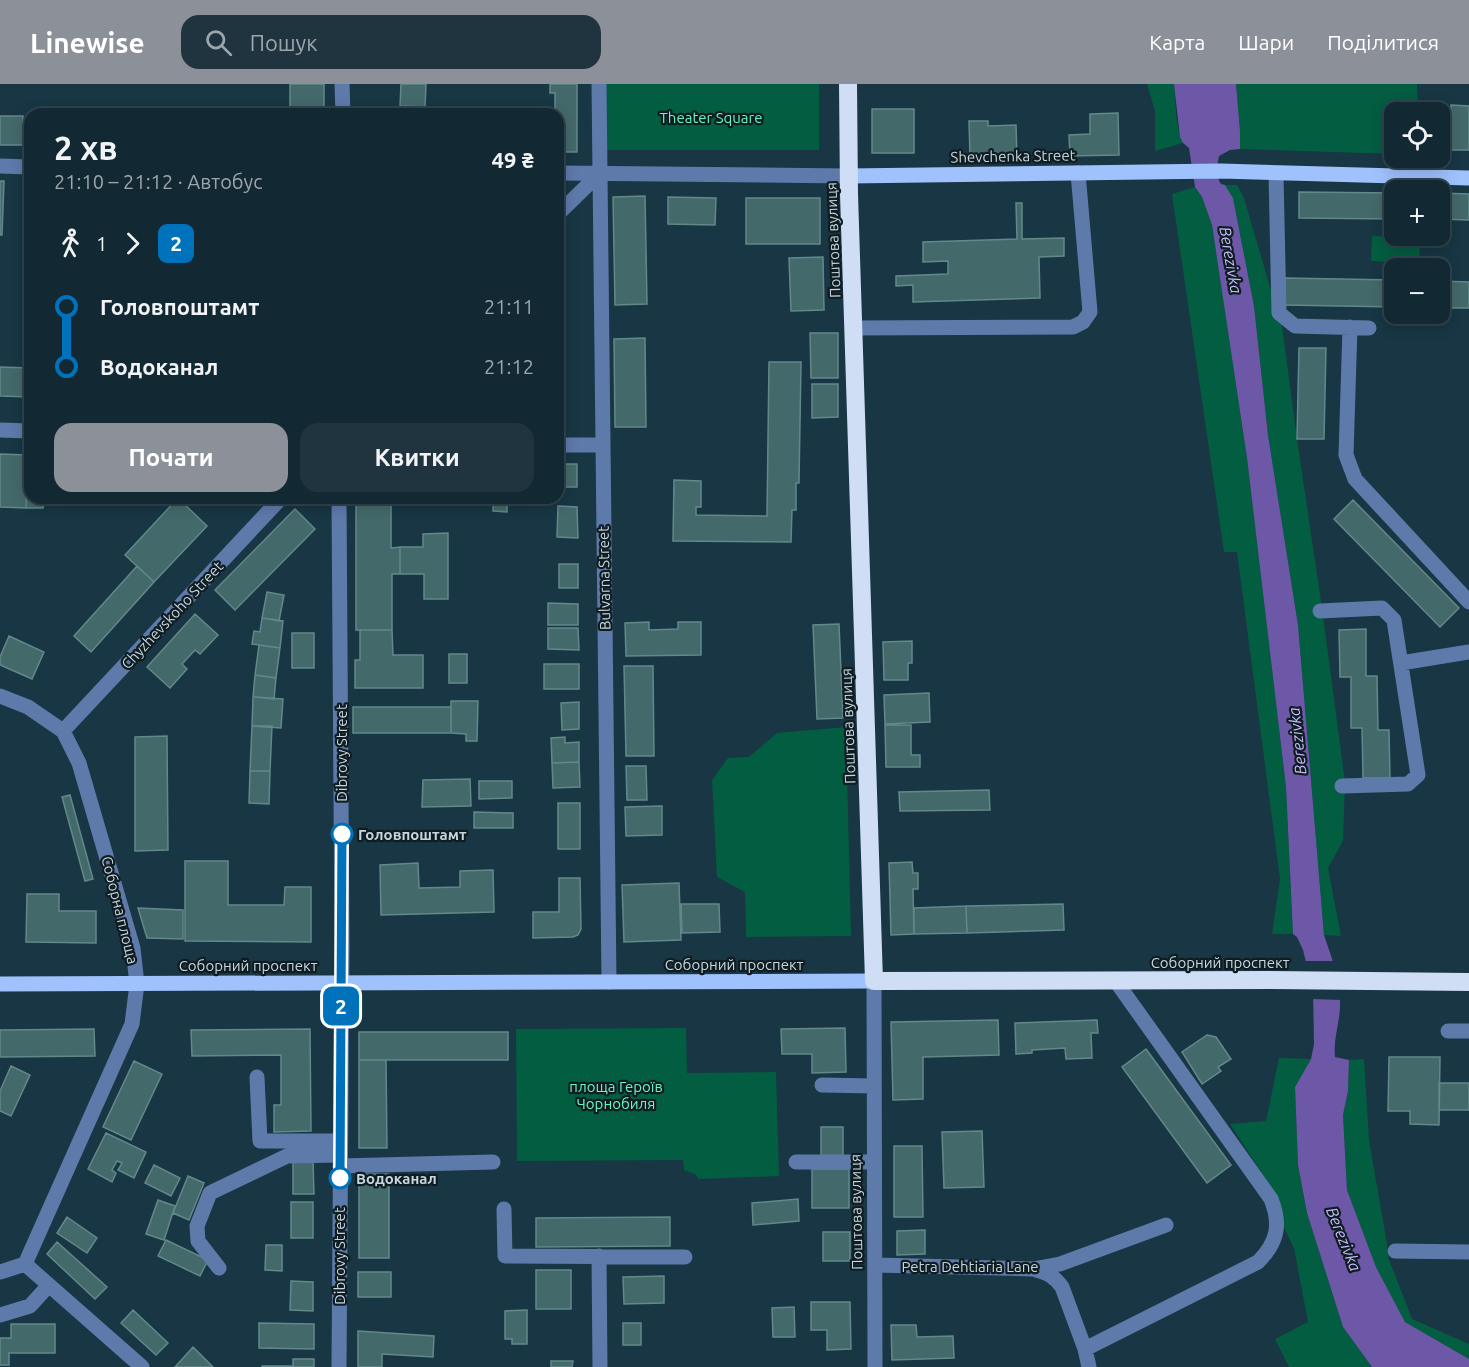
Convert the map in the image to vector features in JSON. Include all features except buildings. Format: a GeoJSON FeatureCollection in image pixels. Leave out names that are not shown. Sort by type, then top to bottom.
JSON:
{"type":"FeatureCollection","features":[{"type":"Feature","properties":{"kind":"highway","name":"Поштова вулиця"},"geometry":{"type":"LineString","coordinates":[[848,84],[873,981]]}},
{"type":"Feature","properties":{"kind":"highway","name":"Соборний проспект"},"geometry":{"type":"LineString","coordinates":[[873,981],[1469,982]]}},
{"type":"Feature","properties":{"kind":"main road","name":"Shevchenka Street"},"geometry":{"type":"LineString","coordinates":[[849,176],[1221,171],[1469,178]]}},
{"type":"Feature","properties":{"kind":"main road","name":"Соборний проспект"},"geometry":{"type":"LineString","coordinates":[[0,984],[873,981]]}},
{"type":"Feature","properties":{"kind":"street"},"geometry":{"type":"LineString","coordinates":[[342,84],[343,108]]}},
{"type":"Feature","properties":{"kind":"street","name":"Bulvarna Street"},"geometry":{"type":"LineString","coordinates":[[599,84],[609,982]]}},
{"type":"Feature","properties":{"kind":"street"},"geometry":{"type":"LineString","coordinates":[[0,166],[24,167]]}},
{"type":"Feature","properties":{"kind":"street","name":"Shevchenka Street"},"geometry":{"type":"LineString","coordinates":[[564,173],[849,176]]}},
{"type":"Feature","properties":{"kind":"street"},"geometry":{"type":"LineString","coordinates":[[564,208],[600,173]]}},
{"type":"Feature","properties":{"kind":"street"},"geometry":{"type":"LineString","coordinates":[[854,328],[1073,327],[1083,322],[1090,312],[1078,173]]}},
{"type":"Feature","properties":{"kind":"street"},"geometry":{"type":"LineString","coordinates":[[1276,174],[1279,313],[1295,326],[1369,328]]}},
{"type":"Feature","properties":{"kind":"street"},"geometry":{"type":"LineString","coordinates":[[1350,327],[1346,455],[1355,479],[1469,602]]}},
{"type":"Feature","properties":{"kind":"street"},"geometry":{"type":"LineString","coordinates":[[0,430],[24,431]]}},
{"type":"Feature","properties":{"kind":"street"},"geometry":{"type":"LineString","coordinates":[[564,445],[603,445]]}},
{"type":"Feature","properties":{"kind":"street","name":"Chyzhevskoho Street"},"geometry":{"type":"LineString","coordinates":[[63,731],[275,504]]}},
{"type":"Feature","properties":{"kind":"street","name":"Dibrovy Street"},"geometry":{"type":"LineString","coordinates":[[339,504],[342,857],[339,1367]]}},
{"type":"Feature","properties":{"kind":"street"},"geometry":{"type":"LineString","coordinates":[[1320,611],[1382,608],[1394,620],[1418,775],[1408,784],[1342,786]]}},
{"type":"Feature","properties":{"kind":"street"},"geometry":{"type":"LineString","coordinates":[[1401,663],[1469,652]]}},
{"type":"Feature","properties":{"kind":"street","name":"Соборна площа"},"geometry":{"type":"LineString","coordinates":[[0,696],[28,707],[63,731],[79,763],[133,948],[137,984],[132,1024],[25,1264]]}},
{"type":"Feature","properties":{"kind":"street"},"geometry":{"type":"LineString","coordinates":[[1084,1349],[1258,1262],[1266,1254],[1276,1233],[1277,1221],[1271,1199],[1115,980]]}},
{"type":"Feature","properties":{"kind":"street","name":"Поштова вулиця"},"geometry":{"type":"LineString","coordinates":[[873,981],[875,1367]]}},
{"type":"Feature","properties":{"kind":"street"},"geometry":{"type":"LineString","coordinates":[[1448,1031],[1469,1031]]}},
{"type":"Feature","properties":{"kind":"street"},"geometry":{"type":"LineString","coordinates":[[257,1077],[260,1141],[340,1154]]}},
{"type":"Feature","properties":{"kind":"street"},"geometry":{"type":"LineString","coordinates":[[822,1085],[873,1086]]}},
{"type":"Feature","properties":{"kind":"street"},"geometry":{"type":"LineString","coordinates":[[219,1268],[198,1241],[197,1226],[210,1193],[287,1155],[340,1154],[493,1162]]}},
{"type":"Feature","properties":{"kind":"street"},"geometry":{"type":"LineString","coordinates":[[796,1162],[874,1162]]}},
{"type":"Feature","properties":{"kind":"street"},"geometry":{"type":"LineString","coordinates":[[504,1209],[505,1256],[685,1257]]}},
{"type":"Feature","properties":{"kind":"street","name":"Petra Dehtiaria Lane"},"geometry":{"type":"LineString","coordinates":[[875,1265],[1033,1269],[1060,1264],[1166,1225]]}},
{"type":"Feature","properties":{"kind":"street"},"geometry":{"type":"LineString","coordinates":[[1395,1251],[1469,1252]]}},
{"type":"Feature","properties":{"kind":"street"},"geometry":{"type":"LineString","coordinates":[[599,1256],[600,1367]]}},
{"type":"Feature","properties":{"kind":"street"},"geometry":{"type":"LineString","coordinates":[[0,1272],[25,1264],[142,1367]]}},
{"type":"Feature","properties":{"kind":"street"},"geometry":{"type":"LineString","coordinates":[[1033,1269],[1056,1278],[1062,1287],[1089,1367]]}},
{"type":"Feature","properties":{"kind":"street"},"geometry":{"type":"LineString","coordinates":[[0,1315],[30,1306],[49,1285]]}},
{"type":"Feature","properties":{"kind":"green space","name":"Theater Square"},"geometry":{"type":"Polygon","coordinates":[[[604,84],[819,84],[819,150],[603,150],[604,84]]]}},
{"type":"Feature","properties":{"kind":"green space"},"geometry":{"type":"Polygon","coordinates":[[[1147,84],[1174,84],[1177,122],[1183,143],[1155,151],[1155,111],[1147,84]]]}},
{"type":"Feature","properties":{"kind":"green space"},"geometry":{"type":"Polygon","coordinates":[[[1236,84],[1417,84],[1418,102],[1384,102],[1384,154],[1240,149],[1236,84]]]}},
{"type":"Feature","properties":{"kind":"green space"},"geometry":{"type":"Polygon","coordinates":[[[1225,185],[1237,185],[1244,198],[1281,318],[1345,782],[1343,841],[1328,868],[1341,936],[1324,935],[1298,625],[1268,435],[1254,306],[1233,198],[1225,185]]]}},
{"type":"Feature","properties":{"kind":"green space"},"geometry":{"type":"Polygon","coordinates":[[[1195,187],[1202,197],[1212,225],[1247,458],[1286,787],[1293,934],[1272,934],[1280,879],[1237,552],[1224,552],[1172,194],[1195,187]]]}},
{"type":"Feature","properties":{"kind":"green space"},"geometry":{"type":"Polygon","coordinates":[[[1372,236],[1384,236],[1384,246],[1420,246],[1419,258],[1384,258],[1384,262],[1371,261],[1372,236]]]}},
{"type":"Feature","properties":{"kind":"green space"},"geometry":{"type":"Polygon","coordinates":[[[846,727],[851,936],[746,937],[745,892],[717,877],[712,780],[728,758],[749,757],[777,733],[846,727]]]}},
{"type":"Feature","properties":{"kind":"green space","name":"площа Героїв Чорнобиля"},"geometry":{"type":"Polygon","coordinates":[[[686,1028],[687,1073],[776,1072],[779,1176],[699,1179],[695,1174],[684,1170],[683,1160],[517,1161],[516,1029],[686,1028]]]}},
{"type":"Feature","properties":{"kind":"green space"},"geometry":{"type":"Polygon","coordinates":[[[1279,1058],[1311,1059],[1295,1087],[1298,1165],[1307,1213],[1343,1327],[1372,1367],[1289,1367],[1275,1339],[1308,1322],[1294,1248],[1281,1221],[1278,1198],[1230,1124],[1266,1121],[1279,1058]]]}},
{"type":"Feature","properties":{"kind":"green space"},"geometry":{"type":"Polygon","coordinates":[[[1364,1059],[1369,1140],[1388,1257],[1412,1319],[1469,1344],[1469,1359],[1405,1322],[1376,1267],[1347,1190],[1343,1115],[1348,1091],[1349,1060],[1364,1059]]]}},
{"type":"Feature","properties":{"kind":"water","name":"Berezivka"},"geometry":{"type":"Polygon","coordinates":[[[1174,84],[1236,84],[1240,149],[1230,150],[1219,156],[1217,174],[1221,184],[1225,185],[1233,198],[1254,306],[1268,435],[1298,625],[1324,935],[1335,967],[1340,992],[1335,1057],[1349,1060],[1348,1091],[1343,1115],[1347,1190],[1376,1267],[1405,1322],[1469,1359],[1469,1367],[1372,1367],[1343,1327],[1307,1213],[1298,1165],[1295,1087],[1311,1059],[1314,1044],[1313,990],[1303,950],[1297,937],[1293,934],[1286,787],[1247,458],[1212,225],[1202,197],[1195,187],[1189,148],[1180,137],[1174,84]]]}},
{"type":"Feature","properties":{"kind":"pier"},"geometry":{"type":"Polygon","coordinates":[[[1303,961],[1335,961],[1343,1000],[1311,999],[1303,961]]]}},
{"type":"Feature","properties":{"kind":"bus line","name":"2"},"geometry":{"type":"LineString","coordinates":[[340,1178],[342,834]]}},
{"type":"Feature","properties":{"kind":"place","name":"Головпоштамт"},"geometry":{"type":"Point","coordinates":[342,834]}},
{"type":"Feature","properties":{"kind":"place","name":"Водоканал"},"geometry":{"type":"Point","coordinates":[340,1178]}}]}
